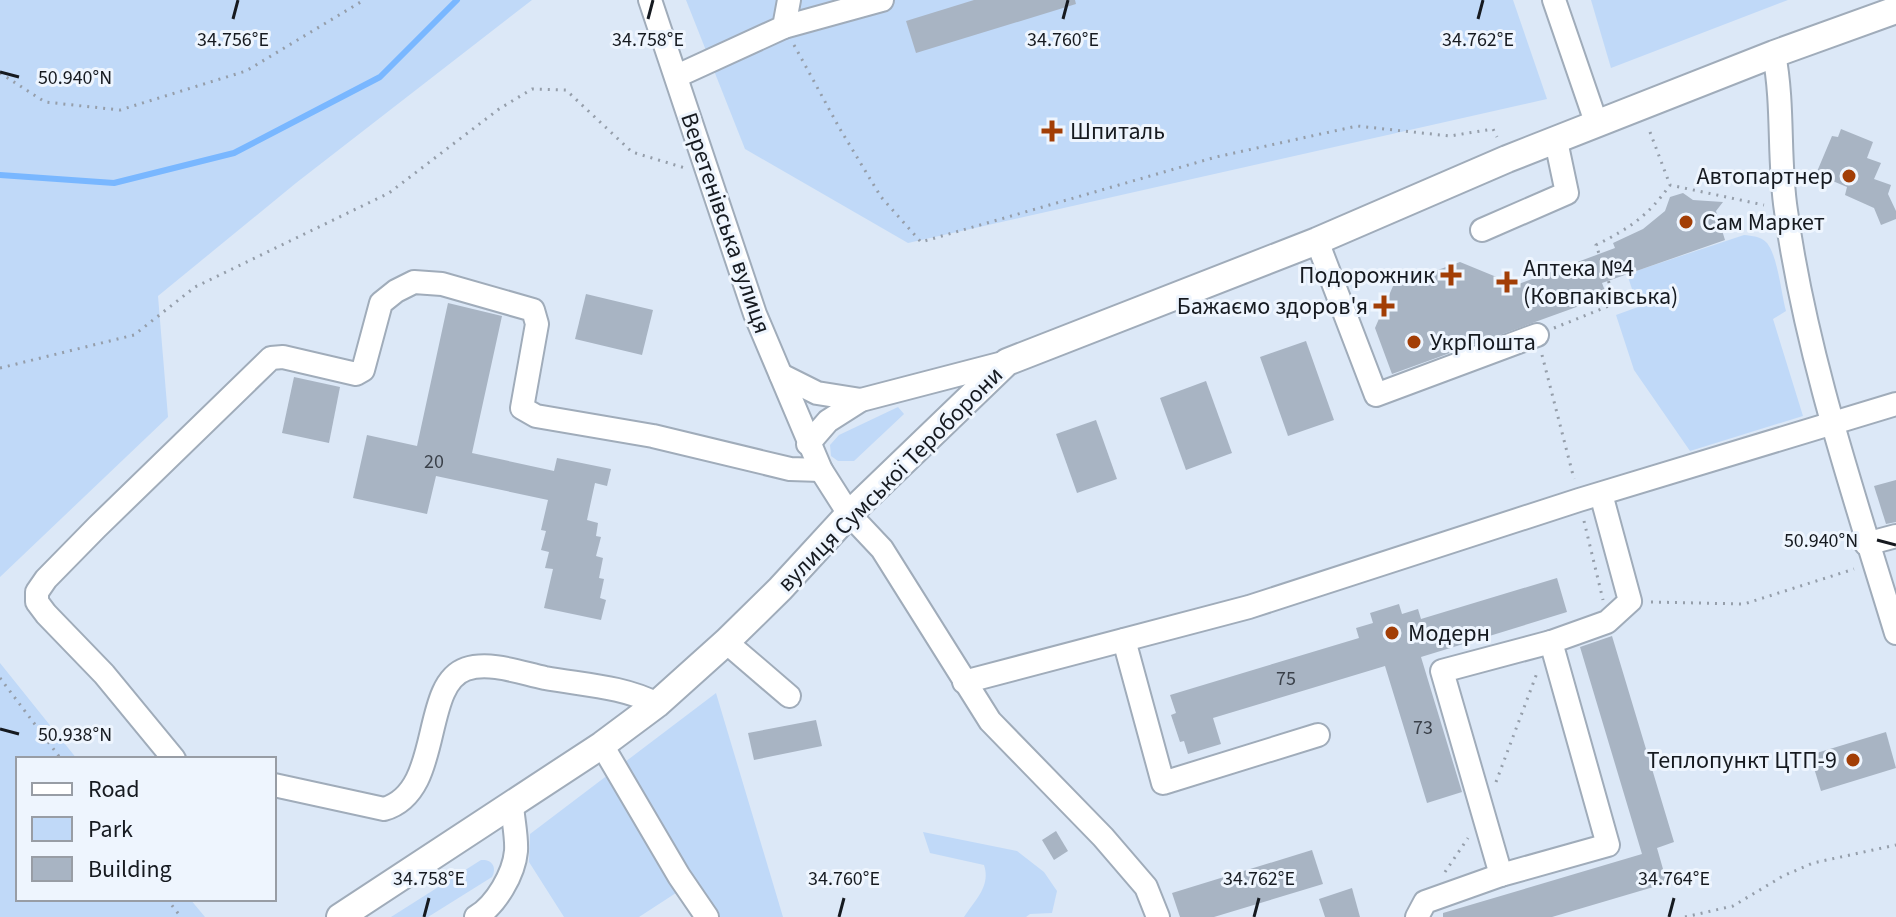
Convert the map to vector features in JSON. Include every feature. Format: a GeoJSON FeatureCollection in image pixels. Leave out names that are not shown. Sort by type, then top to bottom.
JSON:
{"type":"FeatureCollection","features":[{"type":"Feature","properties":{"kind":"main road","name":"вулиця Сумської Тероборони"},"geometry":{"type":"LineString","coordinates":[[340,917],[602,745],[657,704],[726,642],[849,514],[1007,362],[1317,241],[1774,54],[1896,10]]}},
{"type":"Feature","properties":{"kind":"street","name":"Веретенівська вулиця"},"geometry":{"type":"LineString","coordinates":[[650,0],[755,314],[821,470],[849,514],[882,549],[990,721],[1103,837],[1146,887],[1158,917]]}},
{"type":"Feature","properties":{"kind":"street"},"geometry":{"type":"LineString","coordinates":[[784,27],[789,0]]}},
{"type":"Feature","properties":{"kind":"street"},"geometry":{"type":"LineString","coordinates":[[677,76],[784,27],[882,0]]}},
{"type":"Feature","properties":{"kind":"street"},"geometry":{"type":"LineString","coordinates":[[1554,0],[1597,125]]}},
{"type":"Feature","properties":{"kind":"street"},"geometry":{"type":"LineString","coordinates":[[1774,54],[1780,84],[1785,210],[1806,317],[1870,554],[1896,633]]}},
{"type":"Feature","properties":{"kind":"street"},"geometry":{"type":"LineString","coordinates":[[1482,230],[1567,193],[1556,141]]}},
{"type":"Feature","properties":{"kind":"street"},"geometry":{"type":"LineString","coordinates":[[1317,241],[1376,395],[1537,335]]}},
{"type":"Feature","properties":{"kind":"street"},"geometry":{"type":"LineString","coordinates":[[172,757],[104,674],[46,614],[37,602],[37,592],[97,527],[271,358],[283,357],[356,374],[363,370],[381,303],[414,282],[442,284],[533,310],[537,324],[522,408],[536,416],[653,436],[790,469],[821,470]]}},
{"type":"Feature","properties":{"kind":"street"},"geometry":{"type":"LineString","coordinates":[[808,444],[828,421],[861,400],[1007,362]]}},
{"type":"Feature","properties":{"kind":"street"},"geometry":{"type":"LineString","coordinates":[[781,375],[817,393],[861,400]]}},
{"type":"Feature","properties":{"kind":"street"},"geometry":{"type":"LineString","coordinates":[[964,682],[1249,607],[1601,494],[1896,404]]}},
{"type":"Feature","properties":{"kind":"street"},"geometry":{"type":"LineString","coordinates":[[1501,875],[1442,671],[1551,642],[1607,622],[1630,601],[1601,494]]}},
{"type":"Feature","properties":{"kind":"street"},"geometry":{"type":"LineString","coordinates":[[1870,554],[1896,536]]}},
{"type":"Feature","properties":{"kind":"street"},"geometry":{"type":"LineString","coordinates":[[1124,640],[1163,783],[1318,735]]}},
{"type":"Feature","properties":{"kind":"street"},"geometry":{"type":"LineString","coordinates":[[726,642],[789,696]]}},
{"type":"Feature","properties":{"kind":"street"},"geometry":{"type":"LineString","coordinates":[[1417,917],[1425,902],[1501,875],[1608,845],[1551,642]]}},
{"type":"Feature","properties":{"kind":"street"},"geometry":{"type":"LineString","coordinates":[[276,785],[384,809],[398,805],[408,795],[425,759],[442,694],[453,677],[467,668],[491,667],[635,693],[657,704]]}},
{"type":"Feature","properties":{"kind":"street"},"geometry":{"type":"LineString","coordinates":[[602,745],[679,876],[707,917]]}},
{"type":"Feature","properties":{"kind":"street"},"geometry":{"type":"LineString","coordinates":[[476,917],[486,912],[509,875],[516,851],[512,805]]}},
{"type":"Feature","properties":{"kind":"path"},"geometry":{"type":"LineString","coordinates":[[0,73],[45,102],[120,110],[246,71],[364,0]]}},
{"type":"Feature","properties":{"kind":"path"},"geometry":{"type":"LineString","coordinates":[[784,27],[881,197],[921,242],[1216,157],[1357,126],[1450,136],[1493,129]]}},
{"type":"Feature","properties":{"kind":"path"},"geometry":{"type":"LineString","coordinates":[[0,368],[134,335],[195,287],[389,193],[499,109],[532,89],[566,90],[632,152],[711,176]]}},
{"type":"Feature","properties":{"kind":"path"},"geometry":{"type":"LineString","coordinates":[[1650,132],[1670,185]]}},
{"type":"Feature","properties":{"kind":"path"},"geometry":{"type":"LineString","coordinates":[[1670,185],[1785,210]]}},
{"type":"Feature","properties":{"kind":"path"},"geometry":{"type":"LineString","coordinates":[[1537,335],[1616,303],[1596,245],[1627,229],[1653,209],[1670,185]]}},
{"type":"Feature","properties":{"kind":"path"},"geometry":{"type":"LineString","coordinates":[[1630,601],[1744,604],[1870,554]]}},
{"type":"Feature","properties":{"kind":"path"},"geometry":{"type":"LineString","coordinates":[[0,678],[59,757]]}},
{"type":"Feature","properties":{"kind":"path"},"geometry":{"type":"LineString","coordinates":[[1685,917],[1733,906],[1783,876],[1813,863],[1896,845]]}},
{"type":"Feature","properties":{"kind":"path"},"geometry":{"type":"LineString","coordinates":[[169,901],[181,917]]}},
{"type":"Feature","properties":{"kind":"green space"},"geometry":{"type":"Polygon","coordinates":[[[0,0],[532,0],[296,183],[158,296],[168,417],[0,577],[0,0]]]}},
{"type":"Feature","properties":{"kind":"green space","name":"Шпиталь"},"geometry":{"type":"Polygon","coordinates":[[[686,0],[1513,0],[1547,99],[908,243],[745,149],[686,0]]]}},
{"type":"Feature","properties":{"kind":"green space"},"geometry":{"type":"Polygon","coordinates":[[[1591,0],[1788,0],[1611,68],[1591,0]]]}},
{"type":"Feature","properties":{"kind":"green space"},"geometry":{"type":"Polygon","coordinates":[[[1744,235],[1765,241],[1774,257],[1786,311],[1773,319],[1803,416],[1690,451],[1634,370],[1616,315],[1638,307],[1627,274],[1744,235]]]}},
{"type":"Feature","properties":{"kind":"green space"},"geometry":{"type":"Polygon","coordinates":[[[898,407],[904,414],[854,461],[838,461],[831,456],[830,445],[839,435],[898,407]]]}},
{"type":"Feature","properties":{"kind":"green space"},"geometry":{"type":"Polygon","coordinates":[[[0,663],[75,757],[16,757],[16,901],[192,901],[205,917],[0,917],[0,663]]]}},
{"type":"Feature","properties":{"kind":"green space"},"geometry":{"type":"Polygon","coordinates":[[[716,693],[783,917],[697,917],[679,891],[639,917],[564,917],[529,862],[530,834],[716,693]]]}},
{"type":"Feature","properties":{"kind":"green space"},"geometry":{"type":"Polygon","coordinates":[[[923,832],[1017,851],[1044,872],[1057,891],[1052,913],[1026,917],[964,917],[984,886],[984,865],[930,853],[923,832]]]}},
{"type":"Feature","properties":{"kind":"green space"},"geometry":{"type":"Polygon","coordinates":[[[481,860],[492,864],[492,877],[428,917],[391,917],[481,860]]]}},
{"type":"Feature","properties":{"kind":"building"},"geometry":{"type":"Polygon","coordinates":[[[974,0],[1075,0],[1076,4],[916,53],[906,21],[974,0]]]}},
{"type":"Feature","properties":{"kind":"building","name":"Автопартнер"},"geometry":{"type":"Polygon","coordinates":[[[1841,129],[1873,142],[1867,158],[1881,163],[1874,179],[1891,185],[1888,194],[1896,211],[1896,219],[1881,225],[1874,208],[1845,195],[1847,187],[1816,174],[1832,136],[1838,137],[1841,129]]]}},
{"type":"Feature","properties":{"kind":"building"},"geometry":{"type":"Polygon","coordinates":[[[1683,193],[1693,200],[1723,202],[1716,211],[1725,240],[1602,283],[1607,296],[1392,374],[1375,328],[1393,286],[1460,262],[1516,285],[1615,248],[1613,243],[1643,229],[1665,211],[1670,197],[1683,193]]]}},
{"type":"Feature","properties":{"kind":"building"},"geometry":{"type":"Polygon","coordinates":[[[586,294],[653,310],[642,355],[575,339],[586,294]]]}},
{"type":"Feature","properties":{"kind":"building"},"geometry":{"type":"Polygon","coordinates":[[[448,303],[502,316],[472,453],[554,471],[557,458],[611,469],[607,486],[595,483],[587,520],[598,523],[596,536],[601,537],[596,556],[603,558],[599,578],[604,579],[600,598],[606,600],[601,620],[544,608],[553,569],[545,568],[549,552],[541,550],[546,531],[541,530],[548,500],[436,476],[427,514],[353,498],[367,435],[417,446],[448,303]]]}},
{"type":"Feature","properties":{"kind":"building"},"geometry":{"type":"Polygon","coordinates":[[[1306,341],[1334,420],[1288,436],[1260,357],[1306,341]]]}},
{"type":"Feature","properties":{"kind":"building"},"geometry":{"type":"Polygon","coordinates":[[[294,377],[340,387],[329,443],[282,433],[294,377]]]}},
{"type":"Feature","properties":{"kind":"building"},"geometry":{"type":"Polygon","coordinates":[[[1206,381],[1232,453],[1186,470],[1160,398],[1206,381]]]}},
{"type":"Feature","properties":{"kind":"building"},"geometry":{"type":"Polygon","coordinates":[[[1096,420],[1117,479],[1077,493],[1056,434],[1096,420]]]}},
{"type":"Feature","properties":{"kind":"building"},"geometry":{"type":"Polygon","coordinates":[[[1896,480],[1896,522],[1886,524],[1874,486],[1896,480]]]}},
{"type":"Feature","properties":{"kind":"building"},"geometry":{"type":"Polygon","coordinates":[[[1557,578],[1567,612],[1421,657],[1462,792],[1427,803],[1385,666],[1213,718],[1221,744],[1188,754],[1184,741],[1180,742],[1171,715],[1176,713],[1170,695],[1359,638],[1356,628],[1373,623],[1370,613],[1399,604],[1402,614],[1418,609],[1421,619],[1557,578]]]}},
{"type":"Feature","properties":{"kind":"building"},"geometry":{"type":"Polygon","coordinates":[[[1612,636],[1674,842],[1657,848],[1667,883],[1552,917],[1443,917],[1443,913],[1642,854],[1580,647],[1612,636]]]}},
{"type":"Feature","properties":{"kind":"building"},"geometry":{"type":"Polygon","coordinates":[[[816,720],[822,746],[754,760],[748,733],[816,720]]]}},
{"type":"Feature","properties":{"kind":"building","name":"Теплопункт ЦТП-9"},"geometry":{"type":"Polygon","coordinates":[[[1886,732],[1896,768],[1821,791],[1810,755],[1886,732]]]}},
{"type":"Feature","properties":{"kind":"building"},"geometry":{"type":"Polygon","coordinates":[[[1056,831],[1068,851],[1054,860],[1042,840],[1056,831]]]}},
{"type":"Feature","properties":{"kind":"building"},"geometry":{"type":"Polygon","coordinates":[[[1312,850],[1323,884],[1214,917],[1180,917],[1172,893],[1312,850]]]}},
{"type":"Feature","properties":{"kind":"building"},"geometry":{"type":"Polygon","coordinates":[[[1352,888],[1360,917],[1325,917],[1319,899],[1352,888]]]}},
{"type":"Feature","properties":{"kind":"waterway"},"geometry":{"type":"LineString","coordinates":[[0,175],[114,183],[234,153],[380,77],[457,0]]}},
{"type":"Feature","properties":{"kind":"place","name":"Шпиталь"},"geometry":{"type":"Point","coordinates":[1052,131]}},
{"type":"Feature","properties":{"kind":"place","name":"Автопартнер"},"geometry":{"type":"Point","coordinates":[1849,176]}},
{"type":"Feature","properties":{"kind":"place","name":"Сам Маркет"},"geometry":{"type":"Point","coordinates":[1686,222]}},
{"type":"Feature","properties":{"kind":"place","name":"Подорожник"},"geometry":{"type":"Point","coordinates":[1451,275]}},
{"type":"Feature","properties":{"kind":"place","name":"Аптека №4 (Ковпаківська)"},"geometry":{"type":"Point","coordinates":[1507,282]}},
{"type":"Feature","properties":{"kind":"place","name":"Бажаємо здоров'я"},"geometry":{"type":"Point","coordinates":[1384,306]}},
{"type":"Feature","properties":{"kind":"place","name":"УкрПошта"},"geometry":{"type":"Point","coordinates":[1414,342]}},
{"type":"Feature","properties":{"kind":"place","name":"Модерн"},"geometry":{"type":"Point","coordinates":[1392,633]}},
{"type":"Feature","properties":{"kind":"place","name":"Теплопункт ЦТП-9"},"geometry":{"type":"Point","coordinates":[1853,760]}}]}
